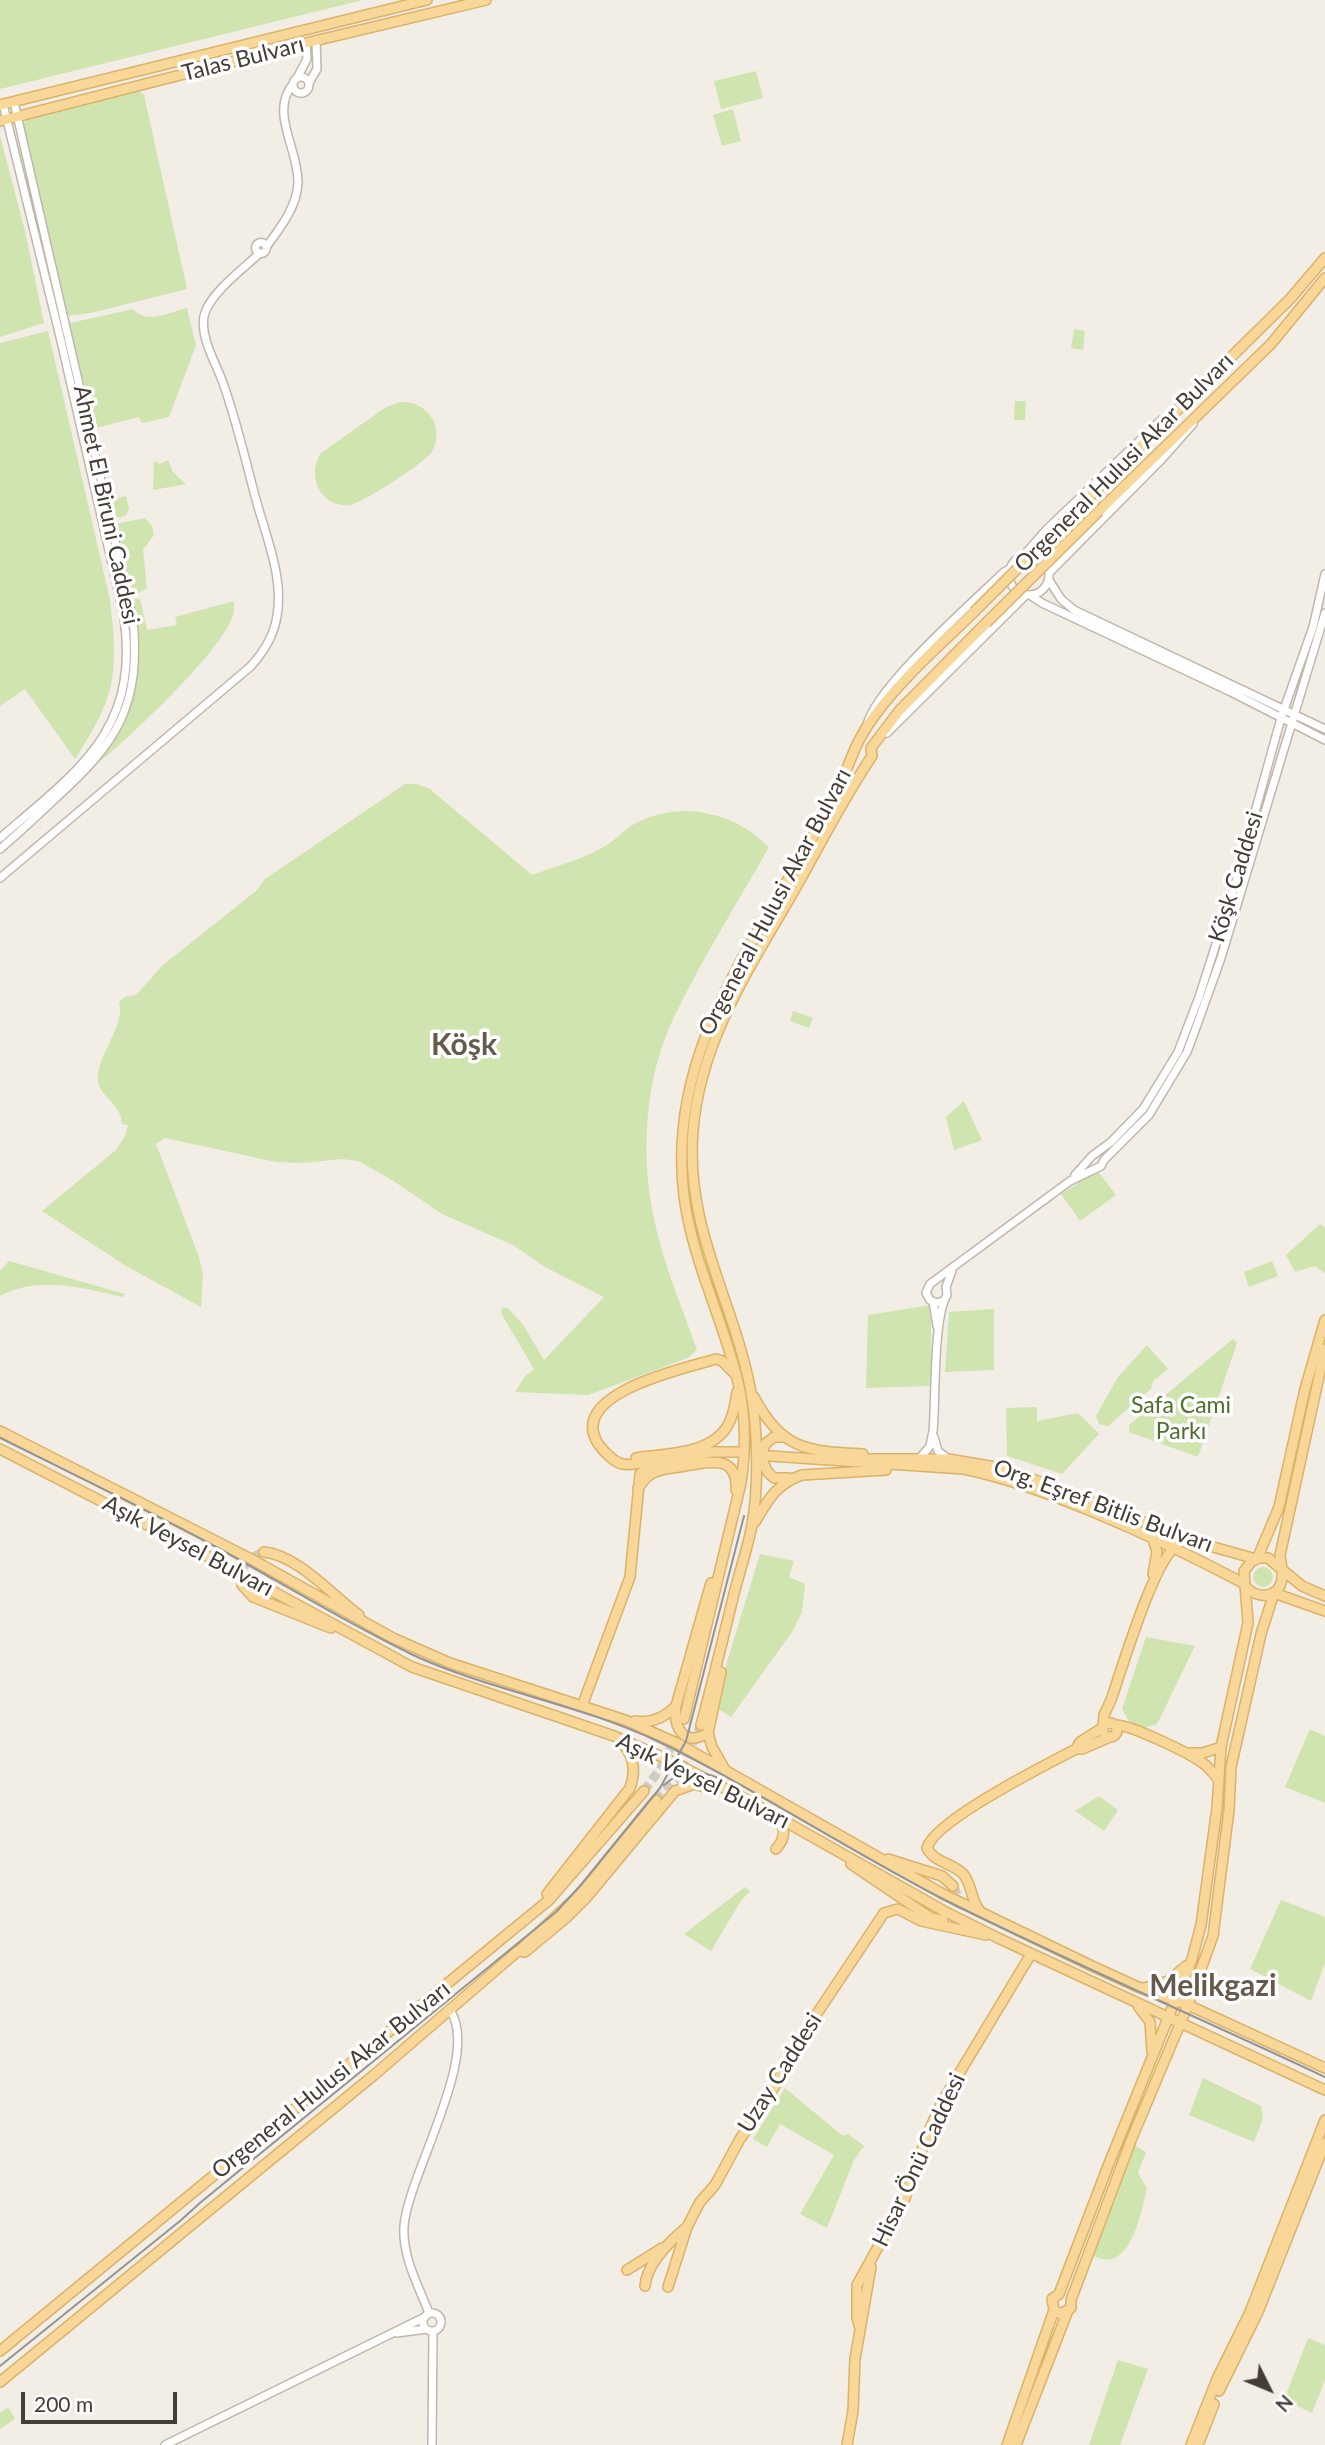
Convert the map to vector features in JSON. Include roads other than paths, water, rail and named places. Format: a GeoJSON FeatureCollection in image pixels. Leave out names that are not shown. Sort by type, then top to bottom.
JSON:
{"type":"FeatureCollection","features":[{"type":"Feature","properties":{"kind":"main road"},"geometry":{"type":"LineString","coordinates":[[1,103],[404,0]]}},
{"type":"Feature","properties":{"kind":"main road","name":"Talas Bulvarı"},"geometry":{"type":"LineString","coordinates":[[1,103],[427,0]]}},
{"type":"Feature","properties":{"kind":"main road","name":"Talas Bulvarı"},"geometry":{"type":"LineString","coordinates":[[3,120],[311,41],[486,0]]}},
{"type":"Feature","properties":{"kind":"main road","name":"Orgeneral Hulusi Akar Bulvarı"},"geometry":{"type":"LineString","coordinates":[[684,1719],[735,1511],[744,1461],[738,1382],[699,1258],[684,1200],[682,1142],[689,1083],[714,1013],[838,790],[853,749],[867,726],[909,675],[1290,299],[1325,258]]}},
{"type":"Feature","properties":{"kind":"main road","name":"Orgeneral Hulusi Akar Bulvarı"},"geometry":{"type":"LineString","coordinates":[[705,1729],[751,1526],[756,1468],[751,1390],[737,1337],[705,1245],[695,1202],[691,1159],[698,1093],[708,1055],[725,1013],[839,808],[872,756],[871,748],[899,711],[1283,331],[1325,278]]}},
{"type":"Feature","properties":{"kind":"main road"},"geometry":{"type":"LineString","coordinates":[[1007,2445],[1054,2311],[1051,2302],[1059,2294],[1152,2054],[1192,1959],[1201,1925],[1217,1808],[1221,1747],[1248,1623],[1244,1572],[1248,1564],[1256,1559],[1279,1507],[1307,1379],[1325,1320]]}},
{"type":"Feature","properties":{"kind":"main road"},"geometry":{"type":"LineString","coordinates":[[1016,2445],[1071,2308],[1071,2300],[1132,2138],[1188,2005],[1213,1936],[1229,1811],[1231,1767],[1261,1634],[1274,1593],[1281,1582],[1280,1555],[1325,1349]]}},
{"type":"Feature","properties":{"kind":"main road"},"geometry":{"type":"LineString","coordinates":[[612,1458],[621,1460],[698,1448],[713,1441],[729,1424],[738,1382],[722,1361],[716,1359],[640,1383],[612,1397],[595,1414],[592,1425],[597,1443],[612,1458],[622,1464],[652,1463],[712,1452],[738,1452]]}},
{"type":"Feature","properties":{"kind":"main road"},"geometry":{"type":"LineString","coordinates":[[751,1390],[764,1414],[786,1437],[803,1448],[817,1452],[867,1454],[882,1458]]}},
{"type":"Feature","properties":{"kind":"main road","name":"Aşık Veysel Bulvarı"},"geometry":{"type":"LineString","coordinates":[[0,1431],[263,1566],[389,1636],[450,1663],[625,1720],[677,1743],[866,1852],[984,1915],[1325,2068]]}},
{"type":"Feature","properties":{"kind":"main road"},"geometry":{"type":"LineString","coordinates":[[786,1437],[769,1439],[763,1450],[763,1464],[774,1478],[920,1462]]}},
{"type":"Feature","properties":{"kind":"main road","name":"Aşık Veysel Bulvarı"},"geometry":{"type":"LineString","coordinates":[[0,1449],[261,1584],[412,1667],[614,1736],[738,1795],[998,1938],[1325,2090]]}},
{"type":"Feature","properties":{"kind":"main road","name":"Org. Eşref Bitlis Bulvarı"},"geometry":{"type":"LineString","coordinates":[[770,1456],[822,1461],[920,1462],[948,1459],[1007,1469],[1192,1541],[1256,1559]]}},
{"type":"Feature","properties":{"kind":"main road","name":"Org. Eşref Bitlis Bulvarı"},"geometry":{"type":"LineString","coordinates":[[822,1461],[882,1458],[964,1469],[1002,1478],[1152,1536],[1245,1586]]}},
{"type":"Feature","properties":{"kind":"main road"},"geometry":{"type":"LineString","coordinates":[[637,1490],[645,1478],[656,1471],[721,1462],[735,1475],[735,1511]]}},
{"type":"Feature","properties":{"kind":"main road"},"geometry":{"type":"LineString","coordinates":[[582,1706],[630,1577],[639,1474],[652,1463]]}},
{"type":"Feature","properties":{"kind":"main road"},"geometry":{"type":"LineString","coordinates":[[751,1526],[769,1496],[793,1478]]}},
{"type":"Feature","properties":{"kind":"main road"},"geometry":{"type":"LineString","coordinates":[[1152,1536],[1157,1552],[1152,1585]]}},
{"type":"Feature","properties":{"kind":"main road"},"geometry":{"type":"LineString","coordinates":[[705,1729],[699,1739],[681,1733],[676,1724],[676,1706],[716,1567],[728,1539]]}},
{"type":"Feature","properties":{"kind":"main road"},"geometry":{"type":"LineString","coordinates":[[1110,1729],[1104,1715],[1152,1585],[1167,1553],[1176,1547]]}},
{"type":"Feature","properties":{"kind":"main road"},"geometry":{"type":"LineString","coordinates":[[264,1552],[275,1553],[293,1562],[389,1636]]}},
{"type":"Feature","properties":{"kind":"main road"},"geometry":{"type":"LineString","coordinates":[[1256,1559],[1272,1560],[1303,1586],[1325,1596]]}},
{"type":"Feature","properties":{"kind":"main road"},"geometry":{"type":"LineString","coordinates":[[243,1585],[253,1597],[359,1639]]}},
{"type":"Feature","properties":{"kind":"main road"},"geometry":{"type":"LineString","coordinates":[[1245,1586],[1257,1595],[1274,1593],[1325,1611]]}},
{"type":"Feature","properties":{"kind":"main road"},"geometry":{"type":"LineString","coordinates":[[625,1720],[656,1720],[676,1706]]}},
{"type":"Feature","properties":{"kind":"main road"},"geometry":{"type":"LineString","coordinates":[[705,1729],[725,1769]]}},
{"type":"Feature","properties":{"kind":"main road"},"geometry":{"type":"LineString","coordinates":[[984,1915],[973,1902],[966,1878],[928,1851],[929,1842],[948,1824],[1000,1791],[1076,1749],[1080,1742],[1110,1729],[1142,1734],[1188,1753],[1204,1764],[1219,1780]]}},
{"type":"Feature","properties":{"kind":"main road"},"geometry":{"type":"LineString","coordinates":[[516,1926],[545,1897],[630,1788],[634,1769],[631,1756],[614,1736]]}},
{"type":"Feature","properties":{"kind":"main road"},"geometry":{"type":"LineString","coordinates":[[1188,1753],[1203,1753],[1221,1747]]}},
{"type":"Feature","properties":{"kind":"main road","name":"Orgeneral Hulusi Akar Bulvarı"},"geometry":{"type":"LineString","coordinates":[[518,1951],[524,1952],[537,1943],[575,1910],[676,1791],[687,1785],[700,1785],[728,1795],[738,1795]]}},
{"type":"Feature","properties":{"kind":"main road","name":"Orgeneral Hulusi Akar Bulvarı"},"geometry":{"type":"LineString","coordinates":[[0,2351],[550,1900],[644,1791]]}},
{"type":"Feature","properties":{"kind":"main road","name":"Orgeneral Hulusi Akar Bulvarı"},"geometry":{"type":"LineString","coordinates":[[0,2382],[374,2075],[518,1951],[579,1895],[656,1800]]}},
{"type":"Feature","properties":{"kind":"main road"},"geometry":{"type":"LineString","coordinates":[[776,1849],[784,1834],[777,1817]]}},
{"type":"Feature","properties":{"kind":"main road"},"geometry":{"type":"LineString","coordinates":[[813,1837],[909,1904],[931,1918],[943,1920]]}},
{"type":"Feature","properties":{"kind":"main road"},"geometry":{"type":"LineString","coordinates":[[866,1852],[942,1877],[953,1886]]}},
{"type":"Feature","properties":{"kind":"main road"},"geometry":{"type":"LineString","coordinates":[[943,1894],[958,1890],[966,1878]]}},
{"type":"Feature","properties":{"kind":"main road","name":"Uzay Caddesi"},"geometry":{"type":"LineString","coordinates":[[668,2287],[687,2227],[700,2202],[715,2185],[818,2012],[884,1913],[898,1909],[942,1927],[998,1938]]}},
{"type":"Feature","properties":{"kind":"main road","name":"Hisar Önü Caddesi"},"geometry":{"type":"LineString","coordinates":[[860,2328],[857,2318],[857,2285],[905,2198],[942,2102],[1031,1954]]}},
{"type":"Feature","properties":{"kind":"main road"},"geometry":{"type":"LineString","coordinates":[[1142,1988],[1168,1981],[1179,1974],[1192,1959]]}},
{"type":"Feature","properties":{"kind":"main road"},"geometry":{"type":"LineString","coordinates":[[1131,2001],[1142,2010],[1150,2022],[1152,2054]]}},
{"type":"Feature","properties":{"kind":"main road"},"geometry":{"type":"LineString","coordinates":[[1191,2445],[1217,2379],[1250,2312],[1325,2120]]}},
{"type":"Feature","properties":{"kind":"main road"},"geometry":{"type":"LineString","coordinates":[[1198,2445],[1222,2384],[1258,2312],[1325,2143]]}},
{"type":"Feature","properties":{"kind":"main road","name":"Uzay Caddesi"},"geometry":{"type":"LineString","coordinates":[[645,2286],[646,2274],[670,2243],[687,2227]]}},
{"type":"Feature","properties":{"kind":"main road"},"geometry":{"type":"LineString","coordinates":[[627,2270],[670,2243]]}},
{"type":"Feature","properties":{"kind":"main road","name":"Hisar Önü Caddesi"},"geometry":{"type":"LineString","coordinates":[[847,2445],[853,2411],[855,2359],[872,2259]]}},
{"type":"Feature","properties":{"kind":"main road"},"geometry":{"type":"LineString","coordinates":[[1059,2294],[1065,2294],[1071,2300]]}},
{"type":"Feature","properties":{"kind":"main road"},"geometry":{"type":"LineString","coordinates":[[1054,2311],[1067,2313]]}},
{"type":"Feature","properties":{"kind":"street"},"geometry":{"type":"LineString","coordinates":[[0,878],[250,667],[259,657],[274,630],[278,599],[277,578],[203,322],[208,306],[258,251],[258,243],[265,244],[278,229],[291,209],[298,184],[283,112],[284,97],[307,59],[311,41]]}},
{"type":"Feature","properties":{"kind":"street"},"geometry":{"type":"LineString","coordinates":[[284,103],[307,91],[317,69],[311,41]]}},
{"type":"Feature","properties":{"kind":"street"},"geometry":{"type":"LineString","coordinates":[[295,81],[306,78],[309,83]]}},
{"type":"Feature","properties":{"kind":"street"},"geometry":{"type":"LineString","coordinates":[[295,81],[295,91],[300,94]]}},
{"type":"Feature","properties":{"kind":"street","name":"Ahmet El Biruni Caddesi"},"geometry":{"type":"LineString","coordinates":[[0,849],[78,773],[97,747],[115,716],[125,679],[127,645],[123,612],[14,102]]}},
{"type":"Feature","properties":{"kind":"street","name":"Ahmet El Biruni Caddesi"},"geometry":{"type":"LineString","coordinates":[[1,103],[3,120],[53,292]]}},
{"type":"Feature","properties":{"kind":"street"},"geometry":{"type":"LineString","coordinates":[[1174,413],[1161,420],[1024,555],[1013,562],[1009,578],[1012,586],[1042,603],[1283,714],[1294,713],[1325,729]]}},
{"type":"Feature","properties":{"kind":"street"},"geometry":{"type":"LineString","coordinates":[[871,748],[1028,595],[1042,591],[1049,576],[1169,452],[1195,422],[1199,413]]}},
{"type":"Feature","properties":{"kind":"street"},"geometry":{"type":"LineString","coordinates":[[1024,555],[1041,558],[1047,564],[1057,595],[1074,610],[1283,714],[1291,723],[1325,740]]}},
{"type":"Feature","properties":{"kind":"street"},"geometry":{"type":"LineString","coordinates":[[867,726],[873,708],[895,680],[1010,569]]}},
{"type":"Feature","properties":{"kind":"street","name":"Köşk Caddesi"},"geometry":{"type":"LineString","coordinates":[[1097,1158],[1143,1109],[1178,1052],[1199,997],[1234,888],[1283,714],[1307,648],[1325,575]]}},
{"type":"Feature","properties":{"kind":"street","name":"Köşk Caddesi"},"geometry":{"type":"LineString","coordinates":[[1097,1158],[1149,1115],[1190,1044],[1221,958],[1325,613]]}},
{"type":"Feature","properties":{"kind":"street","name":"Ahmet El Biruni Caddesi"},"geometry":{"type":"LineString","coordinates":[[0,838],[78,773]]}},
{"type":"Feature","properties":{"kind":"street"},"geometry":{"type":"LineString","coordinates":[[1070,1181],[1096,1167],[1091,1164],[1097,1158]]}},
{"type":"Feature","properties":{"kind":"street"},"geometry":{"type":"LineString","coordinates":[[939,1331],[933,1302],[927,1297],[930,1284],[1097,1158]]}},
{"type":"Feature","properties":{"kind":"street"},"geometry":{"type":"LineString","coordinates":[[920,1462],[930,1446],[933,1432],[939,1331],[943,1301],[947,1295],[946,1287],[954,1267]]}},
{"type":"Feature","properties":{"kind":"street"},"geometry":{"type":"LineString","coordinates":[[936,1282],[946,1287]]}},
{"type":"Feature","properties":{"kind":"street"},"geometry":{"type":"LineString","coordinates":[[933,1302],[943,1301]]}},
{"type":"Feature","properties":{"kind":"street"},"geometry":{"type":"LineString","coordinates":[[933,1432],[938,1451],[948,1459]]}},
{"type":"Feature","properties":{"kind":"street"},"geometry":{"type":"LineString","coordinates":[[432,2445],[430,2330],[423,2322],[427,2315],[406,2253],[404,2223],[409,2200],[444,2110],[454,2064],[458,2026],[449,2009]]}},
{"type":"Feature","properties":{"kind":"street"},"geometry":{"type":"LineString","coordinates":[[165,2445],[396,2333],[427,2315],[436,2314],[441,2319],[440,2327],[396,2333]]}},
{"type":"Feature","properties":{"kind":"tunnel"},"geometry":{"type":"LineString","coordinates":[[242,1581],[247,1562],[264,1552]]}},
{"type":"Feature","properties":{"kind":"tunnel"},"geometry":{"type":"LineString","coordinates":[[644,1791],[660,1769],[682,1724]]}},
{"type":"Feature","properties":{"kind":"tunnel"},"geometry":{"type":"LineString","coordinates":[[656,1800],[676,1779],[701,1725]]}},
{"type":"Feature","properties":{"kind":"tunnel"},"geometry":{"type":"LineString","coordinates":[[948,1918],[958,1904],[953,1886]]}},
{"type":"Feature","properties":{"kind":"tram line"},"geometry":{"type":"LineString","coordinates":[[0,1438],[180,1528],[413,1655],[443,1668],[597,1717],[657,1741],[731,1779],[949,1902],[1325,2077]]}},
{"type":"Feature","properties":{"kind":"tram line"},"geometry":{"type":"LineString","coordinates":[[0,2366],[556,1912],[581,1885],[660,1788],[686,1741],[744,1516]]}},
{"type":"Feature","properties":{"kind":"tram line"},"geometry":{"type":"LineString","coordinates":[[664,1785],[682,1774],[702,1773],[716,1777]]}},
{"type":"Feature","properties":{"kind":"district","name":"Köşk"},"geometry":{"type":"Point","coordinates":[464,1045]}},
{"type":"Feature","properties":{"kind":"district","name":"Melikgazi"},"geometry":{"type":"Point","coordinates":[1213,1986]}},
{"type":"Feature","properties":{"kind":"park label","name":"Safa Cami Parkı"},"geometry":{"type":"Point","coordinates":[1181,1419]}}]}
